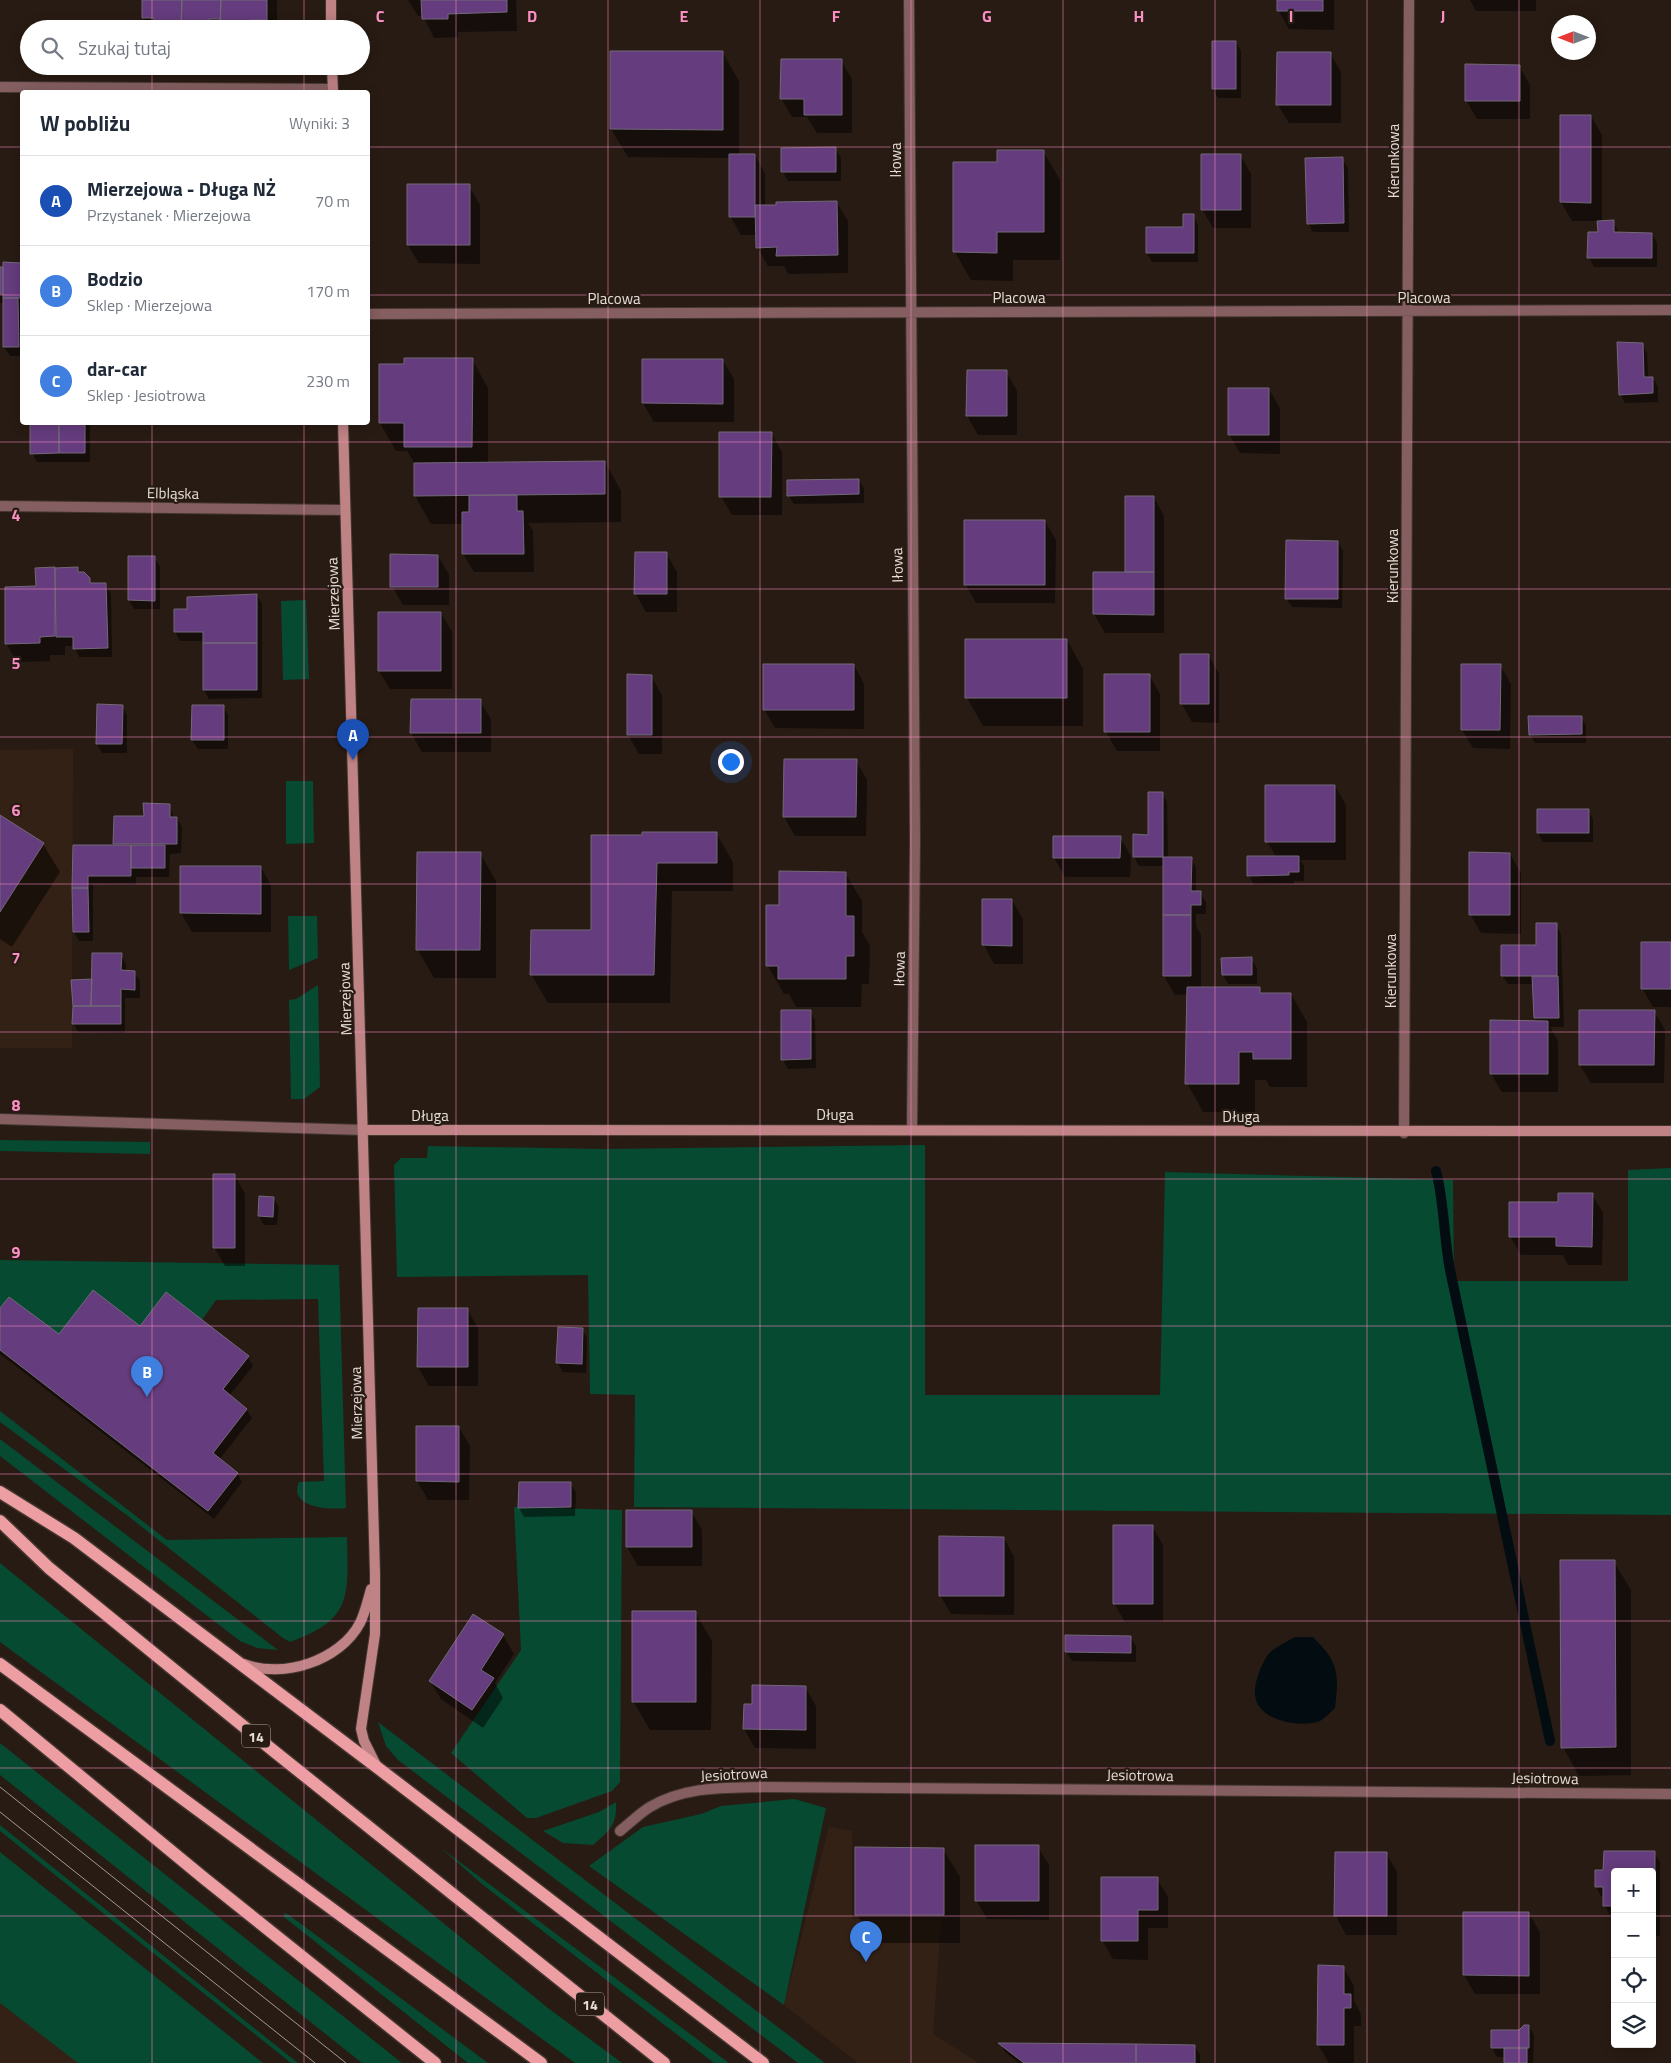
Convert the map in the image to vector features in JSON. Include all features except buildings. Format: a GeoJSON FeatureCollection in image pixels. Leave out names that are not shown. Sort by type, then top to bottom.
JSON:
{"type":"FeatureCollection","features":[{"type":"Feature","properties":{"kind":"main road"},"geometry":{"type":"LineString","coordinates":[[0,1492],[74,1538],[378,1768],[762,2063]]}},
{"type":"Feature","properties":{"kind":"main road","name":"14"},"geometry":{"type":"LineString","coordinates":[[0,1521],[49,1568],[664,2063]]}},
{"type":"Feature","properties":{"kind":"main road"},"geometry":{"type":"LineString","coordinates":[[0,1664],[541,2063]]}},
{"type":"Feature","properties":{"kind":"main road"},"geometry":{"type":"LineString","coordinates":[[0,1710],[205,1879],[435,2063]]}},
{"type":"Feature","properties":{"kind":"street"},"geometry":{"type":"LineString","coordinates":[[331,0],[332,20]]}},
{"type":"Feature","properties":{"kind":"street","name":"Iłowa"},"geometry":{"type":"LineString","coordinates":[[909,0],[915,841],[912,1129]]}},
{"type":"Feature","properties":{"kind":"street","name":"Kierunkowa"},"geometry":{"type":"LineString","coordinates":[[1404,1132],[1409,0]]}},
{"type":"Feature","properties":{"kind":"street"},"geometry":{"type":"LineString","coordinates":[[332,75],[333,90]]}},
{"type":"Feature","properties":{"kind":"street"},"geometry":{"type":"LineString","coordinates":[[0,87],[250,90]]}},
{"type":"Feature","properties":{"kind":"street","name":"Placowa"},"geometry":{"type":"LineString","coordinates":[[370,314],[1671,310]]}},
{"type":"Feature","properties":{"kind":"street","name":"Mierzejowa"},"geometry":{"type":"LineString","coordinates":[[343,425],[375,1574],[375,1634],[362,1729],[364,1741],[378,1768]]}},
{"type":"Feature","properties":{"kind":"street","name":"Elbląska"},"geometry":{"type":"LineString","coordinates":[[0,506],[345,510]]}},
{"type":"Feature","properties":{"kind":"street","name":"Długa"},"geometry":{"type":"LineString","coordinates":[[0,1119],[364,1130],[1671,1131]]}},
{"type":"Feature","properties":{"kind":"street"},"geometry":{"type":"LineString","coordinates":[[237,1661],[265,1669],[283,1669],[310,1662],[331,1652],[348,1639],[360,1623],[375,1574]]}},
{"type":"Feature","properties":{"kind":"street","name":"Jesiotrowa"},"geometry":{"type":"LineString","coordinates":[[620,1831],[650,1807],[678,1794],[709,1788],[1671,1794]]}},
{"type":"Feature","properties":{"kind":"shaded area"},"geometry":{"type":"Polygon","coordinates":[[[73,749],[72,1048],[0,1048],[0,750],[73,749]]]}},
{"type":"Feature","properties":{"kind":"shaded area"},"geometry":{"type":"Polygon","coordinates":[[[1295,1637],[1313,1637],[1328,1654],[1337,1677],[1335,1708],[1322,1720],[1312,1723],[1294,1723],[1266,1714],[1260,1708],[1255,1695],[1257,1678],[1269,1653],[1295,1637]]]}},
{"type":"Feature","properties":{"kind":"shaded area"},"geometry":{"type":"Polygon","coordinates":[[[829,1827],[852,1831],[852,1919],[941,1920],[933,2034],[979,2063],[858,2063],[784,2005],[829,1827]]]}},
{"type":"Feature","properties":{"kind":"shaded area"},"geometry":{"type":"Polygon","coordinates":[[[0,1912],[182,2063],[0,2063],[0,1912]]]}},
{"type":"Feature","properties":{"kind":"green space"},"geometry":{"type":"Polygon","coordinates":[[[306,600],[309,679],[283,680],[281,601],[306,600]]]}},
{"type":"Feature","properties":{"kind":"green space"},"geometry":{"type":"Polygon","coordinates":[[[286,781],[313,781],[314,843],[286,844],[286,781]]]}},
{"type":"Feature","properties":{"kind":"green space"},"geometry":{"type":"Polygon","coordinates":[[[288,916],[317,916],[318,958],[289,970],[288,916]]]}},
{"type":"Feature","properties":{"kind":"green space"},"geometry":{"type":"Polygon","coordinates":[[[318,985],[320,1087],[304,1099],[291,1099],[289,1000],[296,999],[318,985]]]}},
{"type":"Feature","properties":{"kind":"green space"},"geometry":{"type":"Polygon","coordinates":[[[0,1140],[150,1142],[150,1154],[0,1151],[0,1140]]]}},
{"type":"Feature","properties":{"kind":"green space"},"geometry":{"type":"Polygon","coordinates":[[[925,1145],[925,1395],[1160,1395],[1165,1172],[1453,1180],[1454,1281],[1628,1281],[1628,1170],[1671,1168],[1671,1515],[634,1507],[635,1395],[590,1394],[588,1275],[397,1277],[394,1165],[401,1158],[427,1158],[428,1146],[603,1149],[925,1145]]]}},
{"type":"Feature","properties":{"kind":"green space"},"geometry":{"type":"Polygon","coordinates":[[[0,1260],[339,1265],[346,1508],[312,1506],[299,1497],[297,1491],[299,1482],[324,1481],[318,1299],[216,1300],[202,1320],[140,1326],[93,1290],[59,1334],[9,1297],[0,1308],[0,1260]]]}},
{"type":"Feature","properties":{"kind":"green space"},"geometry":{"type":"Polygon","coordinates":[[[0,1411],[167,1540],[347,1537],[346,1590],[336,1614],[326,1624],[311,1633],[290,1642],[283,1638],[128,1516],[0,1422],[0,1411]]]}},
{"type":"Feature","properties":{"kind":"green space"},"geometry":{"type":"Polygon","coordinates":[[[0,1439],[278,1650],[257,1648],[240,1641],[0,1456],[0,1439]]]}},
{"type":"Feature","properties":{"kind":"green space"},"geometry":{"type":"Polygon","coordinates":[[[514,1507],[622,1510],[620,1782],[612,1791],[536,1818],[527,1818],[451,1753],[521,1650],[514,1507]]]}},
{"type":"Feature","properties":{"kind":"green space"},"geometry":{"type":"Polygon","coordinates":[[[0,1563],[548,2008],[622,2063],[575,2063],[0,1642],[0,1563]]]}},
{"type":"Feature","properties":{"kind":"green space"},"geometry":{"type":"Polygon","coordinates":[[[378,1722],[825,2063],[798,2063],[398,1760],[386,1746],[378,1722]]]}},
{"type":"Feature","properties":{"kind":"green space"},"geometry":{"type":"Polygon","coordinates":[[[0,1743],[402,2063],[362,2063],[0,1775],[0,1743]]]}},
{"type":"Feature","properties":{"kind":"green space"},"geometry":{"type":"Polygon","coordinates":[[[794,1799],[826,1808],[784,2005],[589,1866],[643,1827],[701,1814],[721,1806],[794,1799]]]}},
{"type":"Feature","properties":{"kind":"green space"},"geometry":{"type":"Polygon","coordinates":[[[616,1802],[614,1822],[593,1845],[563,1843],[543,1831],[599,1812],[616,1802]]]}},
{"type":"Feature","properties":{"kind":"green space"},"geometry":{"type":"Polygon","coordinates":[[[0,1825],[298,2063],[291,2063],[0,1831],[0,1825]]]}},
{"type":"Feature","properties":{"kind":"green space"},"geometry":{"type":"Polygon","coordinates":[[[441,1848],[729,2063],[714,2063],[483,1885],[441,1848]]]}},
{"type":"Feature","properties":{"kind":"green space"},"geometry":{"type":"Polygon","coordinates":[[[0,1852],[263,2063],[78,2063],[0,2003],[0,1852]]]}},
{"type":"Feature","properties":{"kind":"green space"},"geometry":{"type":"Polygon","coordinates":[[[284,1913],[488,2063],[468,2063],[284,1917],[284,1913]]]}},
{"type":"Feature","properties":{"kind":"waterway"},"geometry":{"type":"LineString","coordinates":[[1436,1171],[1441,1194],[1450,1270],[1550,1741]]}},
{"type":"Feature","properties":{"kind":"tram line"},"geometry":{"type":"LineString","coordinates":[[0,1787],[346,2063]]}},
{"type":"Feature","properties":{"kind":"tram line"},"geometry":{"type":"LineString","coordinates":[[0,1812],[315,2063]]}},
{"type":"Feature","properties":{"kind":"place","name":"Mierzejowa - Długa NŻ"},"geometry":{"type":"Point","coordinates":[353,760]}},
{"type":"Feature","properties":{"kind":"place","name":"Bodzio"},"geometry":{"type":"Point","coordinates":[147,1397]}},
{"type":"Feature","properties":{"kind":"place","name":"dar-car"},"geometry":{"type":"Point","coordinates":[866,1962]}}]}
